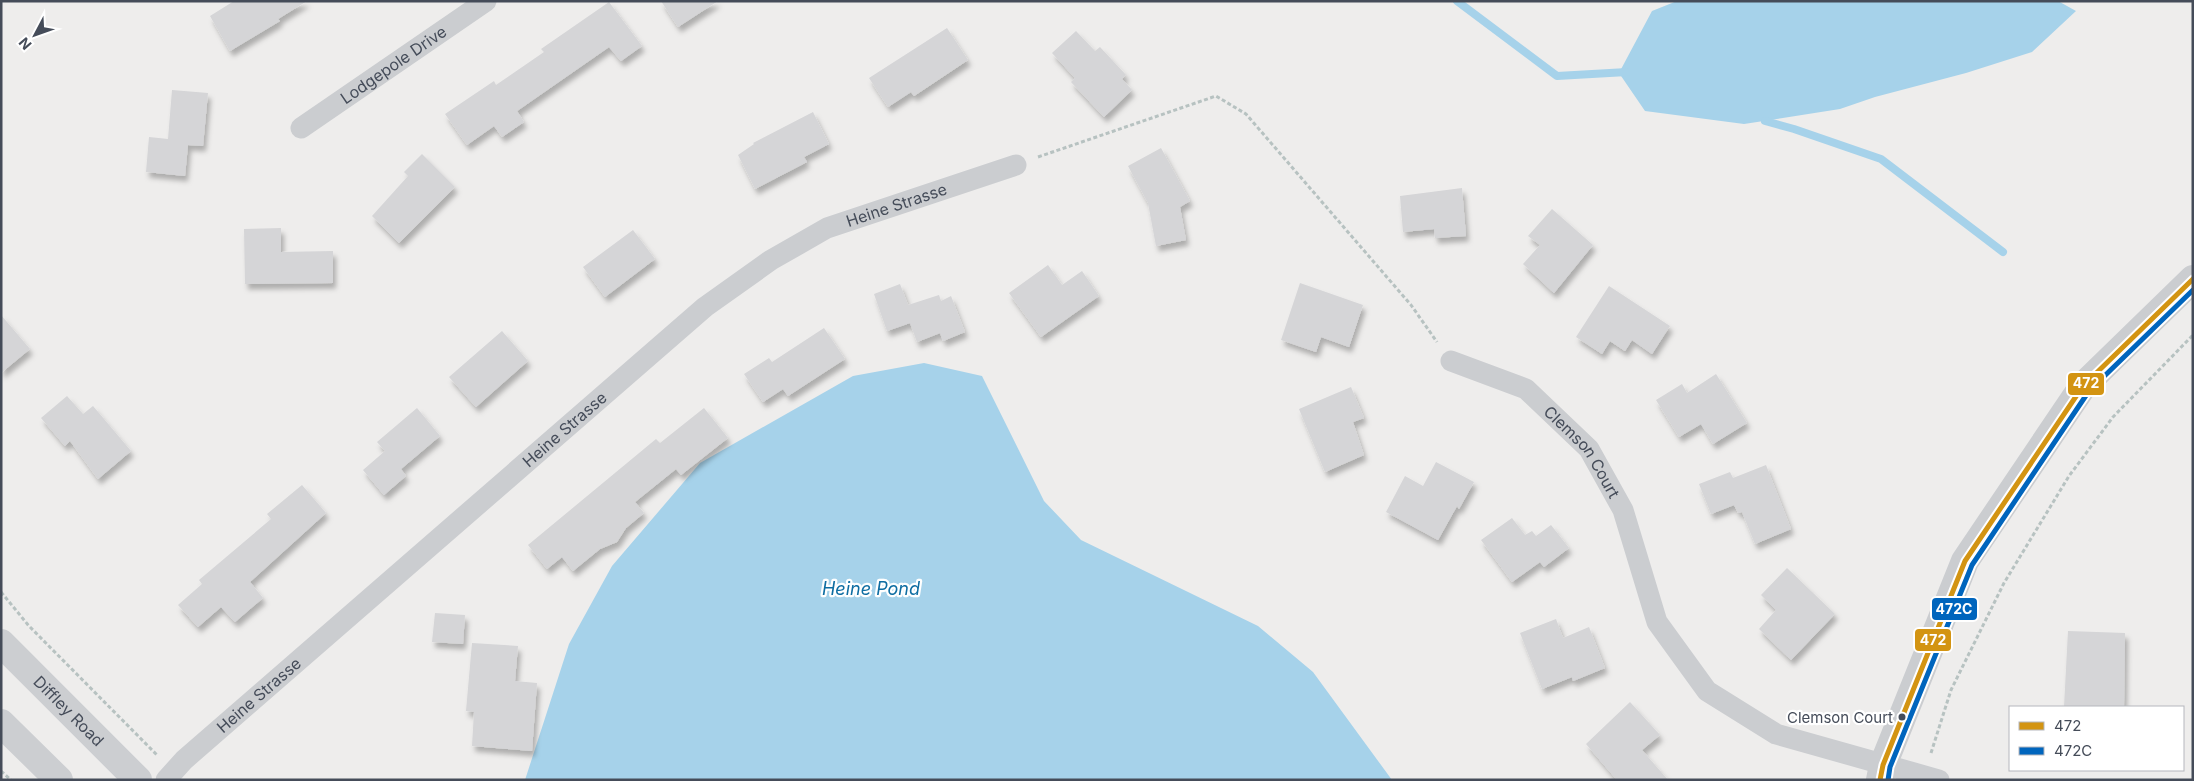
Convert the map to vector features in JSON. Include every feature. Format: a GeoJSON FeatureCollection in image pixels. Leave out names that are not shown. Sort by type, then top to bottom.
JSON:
{"type":"FeatureCollection","features":[{"type":"Feature","properties":{"kind":"main road","name":"Diffley Road"},"geometry":{"type":"LineString","coordinates":[[1,643],[138,780]]}},
{"type":"Feature","properties":{"kind":"main road"},"geometry":{"type":"LineString","coordinates":[[1,723],[59,780]]}},
{"type":"Feature","properties":{"kind":"street","name":"Lodgepole Drive"},"geometry":{"type":"LineString","coordinates":[[301,128],[486,1]]}},
{"type":"Feature","properties":{"kind":"street","name":"Heine Strasse"},"geometry":{"type":"LineString","coordinates":[[170,775],[184,760],[705,307],[771,260],[827,228],[1016,165]]}},
{"type":"Feature","properties":{"kind":"street"},"geometry":{"type":"LineString","coordinates":[[1882,772],[1965,561],[2083,386],[2193,279]]}},
{"type":"Feature","properties":{"kind":"street","name":"Clemson Court"},"geometry":{"type":"LineString","coordinates":[[1451,360],[1526,389],[1588,449],[1623,510],[1657,622],[1707,691],[1776,734],[1882,772],[1932,778]]}},
{"type":"Feature","properties":{"kind":"path"},"geometry":{"type":"LineString","coordinates":[[1016,165],[1216,96],[1246,114],[1411,305],[1451,360]]}},
{"type":"Feature","properties":{"kind":"path"},"geometry":{"type":"LineString","coordinates":[[1932,778],[1951,690],[2004,583],[2069,476],[2113,417],[2193,335]]}},
{"type":"Feature","properties":{"kind":"path"},"geometry":{"type":"LineString","coordinates":[[1,592],[29,626],[170,775]]}},
{"type":"Feature","properties":{"kind":"path"},"geometry":{"type":"LineString","coordinates":[[1,771],[11,780]]}},
{"type":"Feature","properties":{"kind":"water"},"geometry":{"type":"Polygon","coordinates":[[[1677,1],[2058,1],[2076,11],[2032,52],[1966,73],[1875,97],[1840,109],[1744,124],[1645,111],[1619,73],[1652,11],[1677,1]]]}},
{"type":"Feature","properties":{"kind":"water","name":"Heine Pond"},"geometry":{"type":"Polygon","coordinates":[[[924,363],[982,376],[1044,501],[1081,540],[1258,626],[1313,672],[1392,780],[525,780],[569,644],[612,566],[700,463],[853,376],[924,363]]]}},
{"type":"Feature","properties":{"kind":"building"},"geometry":{"type":"Polygon","coordinates":[[[234,1],[307,1],[278,19],[280,21],[230,51],[210,16],[234,1]]]}},
{"type":"Feature","properties":{"kind":"building"},"geometry":{"type":"Polygon","coordinates":[[[661,1],[718,1],[678,27],[661,1]]]}},
{"type":"Feature","properties":{"kind":"building"},"geometry":{"type":"Polygon","coordinates":[[[609,2],[642,46],[621,61],[609,47],[517,111],[524,122],[502,137],[494,126],[467,145],[445,114],[494,81],[496,85],[544,52],[541,49],[609,2]]]}},
{"type":"Feature","properties":{"kind":"building"},"geometry":{"type":"Polygon","coordinates":[[[947,28],[968,60],[914,96],[911,92],[888,107],[869,78],[947,28]]]}},
{"type":"Feature","properties":{"kind":"building"},"geometry":{"type":"Polygon","coordinates":[[[1076,31],[1095,51],[1100,47],[1126,75],[1122,79],[1132,90],[1104,117],[1071,82],[1075,78],[1052,53],[1076,31]]]}},
{"type":"Feature","properties":{"kind":"building"},"geometry":{"type":"Polygon","coordinates":[[[172,90],[208,93],[203,146],[188,145],[185,176],[146,172],[149,137],[168,139],[172,90]]]}},
{"type":"Feature","properties":{"kind":"building"},"geometry":{"type":"Polygon","coordinates":[[[813,112],[829,144],[804,157],[807,162],[755,189],[738,155],[753,143],[813,112]]]}},
{"type":"Feature","properties":{"kind":"building"},"geometry":{"type":"Polygon","coordinates":[[[1161,148],[1190,201],[1180,207],[1186,240],[1156,246],[1148,203],[1128,166],[1161,148]]]}},
{"type":"Feature","properties":{"kind":"building"},"geometry":{"type":"Polygon","coordinates":[[[422,154],[455,187],[399,243],[372,216],[408,176],[404,172],[422,154]]]}},
{"type":"Feature","properties":{"kind":"building"},"geometry":{"type":"Polygon","coordinates":[[[1462,188],[1466,236],[1435,238],[1434,229],[1403,232],[1400,196],[1462,188]]]}},
{"type":"Feature","properties":{"kind":"building"},"geometry":{"type":"Polygon","coordinates":[[[1552,209],[1593,245],[1554,293],[1523,264],[1540,245],[1528,236],[1552,209]]]}},
{"type":"Feature","properties":{"kind":"building"},"geometry":{"type":"Polygon","coordinates":[[[281,228],[281,252],[333,251],[333,283],[245,284],[244,229],[281,228]]]}},
{"type":"Feature","properties":{"kind":"building"},"geometry":{"type":"Polygon","coordinates":[[[633,230],[655,259],[605,297],[583,267],[633,230]]]}},
{"type":"Feature","properties":{"kind":"building"},"geometry":{"type":"Polygon","coordinates":[[[1048,265],[1062,285],[1082,271],[1099,296],[1041,337],[1009,293],[1048,265]]]}},
{"type":"Feature","properties":{"kind":"building"},"geometry":{"type":"Polygon","coordinates":[[[1300,283],[1363,305],[1349,347],[1321,337],[1316,352],[1281,340],[1300,283]]]}},
{"type":"Feature","properties":{"kind":"building"},"geometry":{"type":"Polygon","coordinates":[[[900,284],[908,305],[939,295],[941,301],[951,296],[965,332],[943,341],[940,333],[917,342],[910,323],[887,331],[874,294],[900,284]]]}},
{"type":"Feature","properties":{"kind":"building"},"geometry":{"type":"Polygon","coordinates":[[[1609,286],[1670,326],[1652,354],[1632,340],[1625,351],[1610,341],[1602,354],[1576,337],[1609,286]]]}},
{"type":"Feature","properties":{"kind":"building"},"geometry":{"type":"Polygon","coordinates":[[[1,315],[30,349],[1,373],[1,315]]]}},
{"type":"Feature","properties":{"kind":"building"},"geometry":{"type":"Polygon","coordinates":[[[824,328],[845,359],[788,396],[783,389],[763,402],[744,374],[769,358],[772,362],[824,328]]]}},
{"type":"Feature","properties":{"kind":"building"},"geometry":{"type":"Polygon","coordinates":[[[502,331],[528,361],[476,407],[449,377],[502,331]]]}},
{"type":"Feature","properties":{"kind":"building"},"geometry":{"type":"Polygon","coordinates":[[[1716,374],[1747,423],[1713,444],[1701,424],[1679,437],[1656,400],[1682,384],[1687,393],[1716,374]]]}},
{"type":"Feature","properties":{"kind":"building"},"geometry":{"type":"Polygon","coordinates":[[[1351,387],[1364,418],[1353,422],[1364,455],[1325,472],[1299,409],[1351,387]]]}},
{"type":"Feature","properties":{"kind":"building"},"geometry":{"type":"Polygon","coordinates":[[[67,396],[83,414],[93,406],[131,451],[98,479],[70,441],[65,446],[41,418],[67,396]]]}},
{"type":"Feature","properties":{"kind":"building"},"geometry":{"type":"Polygon","coordinates":[[[417,408],[440,436],[401,469],[406,476],[384,495],[363,470],[385,451],[377,442],[417,408]]]}},
{"type":"Feature","properties":{"kind":"building"},"geometry":{"type":"Polygon","coordinates":[[[704,408],[728,438],[681,475],[676,469],[635,502],[644,513],[626,528],[617,542],[600,549],[573,571],[562,557],[547,569],[528,545],[656,439],[660,443],[704,408]]]}},
{"type":"Feature","properties":{"kind":"building"},"geometry":{"type":"Polygon","coordinates":[[[1436,462],[1474,482],[1459,509],[1457,506],[1438,540],[1386,512],[1405,476],[1423,486],[1436,462]]]}},
{"type":"Feature","properties":{"kind":"building"},"geometry":{"type":"Polygon","coordinates":[[[1766,465],[1791,529],[1755,544],[1742,512],[1738,513],[1734,505],[1711,514],[1699,484],[1730,472],[1733,478],[1766,465]]]}},
{"type":"Feature","properties":{"kind":"building"},"geometry":{"type":"Polygon","coordinates":[[[302,485],[326,513],[250,582],[263,598],[235,622],[221,607],[198,627],[178,605],[202,584],[199,580],[271,519],[267,514],[302,485]]]}},
{"type":"Feature","properties":{"kind":"building"},"geometry":{"type":"Polygon","coordinates":[[[1512,518],[1525,535],[1532,531],[1536,536],[1551,525],[1569,548],[1544,567],[1540,562],[1512,582],[1481,540],[1512,518]]]}},
{"type":"Feature","properties":{"kind":"building"},"geometry":{"type":"Polygon","coordinates":[[[1787,568],[1835,614],[1791,660],[1759,629],[1776,610],[1761,595],[1787,568]]]}},
{"type":"Feature","properties":{"kind":"building"},"geometry":{"type":"Polygon","coordinates":[[[435,613],[465,615],[463,644],[432,642],[435,613]]]}},
{"type":"Feature","properties":{"kind":"building"},"geometry":{"type":"Polygon","coordinates":[[[1556,619],[1563,638],[1589,627],[1605,668],[1573,681],[1572,677],[1542,689],[1520,633],[1556,619]]]}},
{"type":"Feature","properties":{"kind":"building"},"geometry":{"type":"Polygon","coordinates":[[[2068,631],[2125,633],[2124,706],[2064,706],[2068,631]]]}},
{"type":"Feature","properties":{"kind":"building"},"geometry":{"type":"Polygon","coordinates":[[[472,643],[518,646],[515,681],[537,683],[532,751],[472,746],[474,712],[466,711],[472,643]]]}},
{"type":"Feature","properties":{"kind":"building"},"geometry":{"type":"Polygon","coordinates":[[[1630,702],[1660,735],[1642,750],[1668,780],[1617,780],[1586,744],[1630,702]]]}},
{"type":"Feature","properties":{"kind":"waterway"},"geometry":{"type":"LineString","coordinates":[[1457,1],[1557,76],[1627,72]]}},
{"type":"Feature","properties":{"kind":"waterway"},"geometry":{"type":"LineString","coordinates":[[1765,121],[1881,159],[2003,252]]}},
{"type":"Feature","properties":{"kind":"transit line","name":"472"},"geometry":{"type":"LineString","coordinates":[[1880,780],[1883,765],[1965,561],[2083,386],[2193,279]]}},
{"type":"Feature","properties":{"kind":"transit line","name":"472C"},"geometry":{"type":"LineString","coordinates":[[1888,780],[1890,767],[1972,565],[2089,391],[2193,290]]}},
{"type":"Feature","properties":{"kind":"place","name":"Clemson Court"},"geometry":{"type":"Point","coordinates":[1902,717]}}]}
